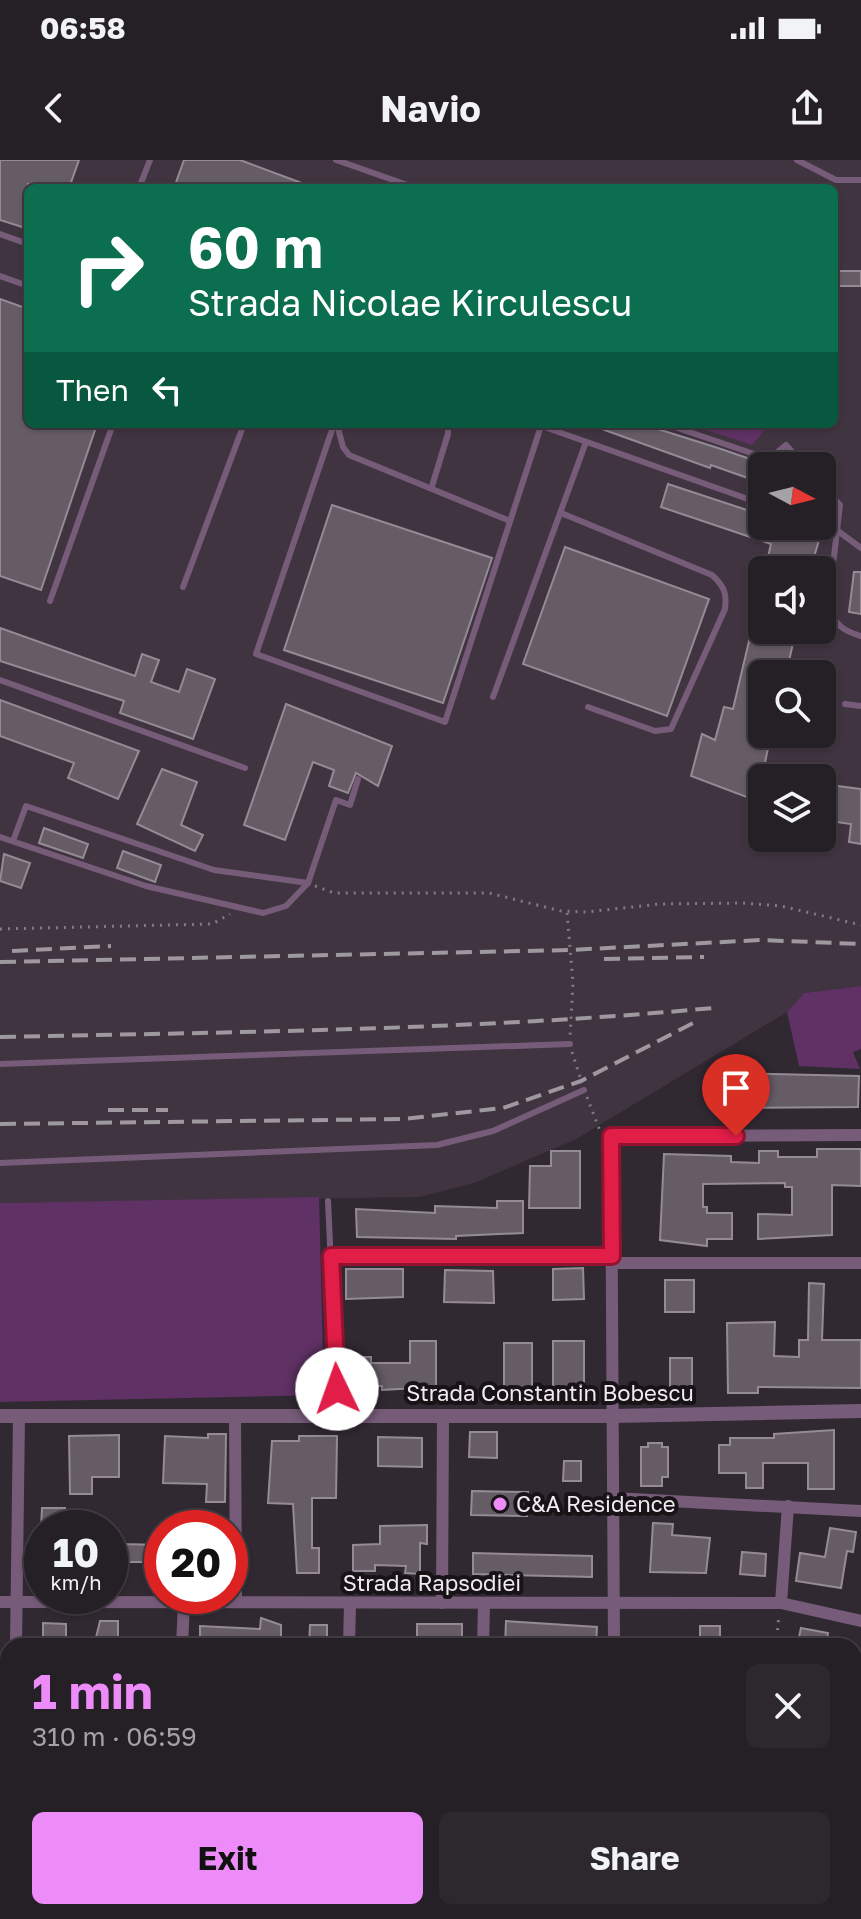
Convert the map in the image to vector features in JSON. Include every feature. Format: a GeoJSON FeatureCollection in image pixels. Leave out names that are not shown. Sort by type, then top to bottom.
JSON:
{"type":"FeatureCollection","features":[{"type":"Feature","properties":{"kind":"street"},"geometry":{"type":"LineString","coordinates":[[614,1638],[611,1136],[861,1135]]}},
{"type":"Feature","properties":{"kind":"street"},"geometry":{"type":"LineString","coordinates":[[331,1256],[861,1263]]}},
{"type":"Feature","properties":{"kind":"street","name":"Strada Constantin Bobescu"},"geometry":{"type":"LineString","coordinates":[[0,1416],[613,1416],[861,1411]]}},
{"type":"Feature","properties":{"kind":"street"},"geometry":{"type":"LineString","coordinates":[[16,1638],[19,1416]]}},
{"type":"Feature","properties":{"kind":"street"},"geometry":{"type":"LineString","coordinates":[[235,1416],[236,1510]]}},
{"type":"Feature","properties":{"kind":"street"},"geometry":{"type":"LineString","coordinates":[[442,1603],[443,1416]]}},
{"type":"Feature","properties":{"kind":"street"},"geometry":{"type":"LineString","coordinates":[[613,1498],[861,1511]]}},
{"type":"Feature","properties":{"kind":"street"},"geometry":{"type":"LineString","coordinates":[[781,1603],[788,1506]]}},
{"type":"Feature","properties":{"kind":"street","name":"Strada Rapsodiei"},"geometry":{"type":"LineString","coordinates":[[0,1602],[144,1602]]}},
{"type":"Feature","properties":{"kind":"street","name":"Strada Rapsodiei"},"geometry":{"type":"LineString","coordinates":[[248,1602],[781,1603],[861,1621]]}},
{"type":"Feature","properties":{"kind":"street"},"geometry":{"type":"LineString","coordinates":[[349,1638],[350,1603]]}},
{"type":"Feature","properties":{"kind":"street"},"geometry":{"type":"LineString","coordinates":[[483,1638],[484,1604]]}},
{"type":"Feature","properties":{"kind":"street"},"geometry":{"type":"LineString","coordinates":[[182,1638],[183,1614]]}},
{"type":"Feature","properties":{"kind":"lane"},"geometry":{"type":"LineString","coordinates":[[141,184],[150,160]]}},
{"type":"Feature","properties":{"kind":"lane"},"geometry":{"type":"LineString","coordinates":[[336,160],[405,184]]}},
{"type":"Feature","properties":{"kind":"lane"},"geometry":{"type":"LineString","coordinates":[[797,160],[836,180],[861,180]]}},
{"type":"Feature","properties":{"kind":"lane"},"geometry":{"type":"LineString","coordinates":[[0,234],[24,243]]}},
{"type":"Feature","properties":{"kind":"lane"},"geometry":{"type":"LineString","coordinates":[[0,276],[24,285]]}},
{"type":"Feature","properties":{"kind":"lane"},"geometry":{"type":"LineString","coordinates":[[50,601],[112,428]]}},
{"type":"Feature","properties":{"kind":"lane"},"geometry":{"type":"LineString","coordinates":[[183,587],[243,428]]}},
{"type":"Feature","properties":{"kind":"lane"},"geometry":{"type":"LineString","coordinates":[[335,428],[256,654],[445,722],[538,428]]}},
{"type":"Feature","properties":{"kind":"lane"},"geometry":{"type":"LineString","coordinates":[[337,428],[349,455],[432,486],[510,521]]}},
{"type":"Feature","properties":{"kind":"lane"},"geometry":{"type":"LineString","coordinates":[[432,486],[448,428]]}},
{"type":"Feature","properties":{"kind":"lane"},"geometry":{"type":"LineString","coordinates":[[555,428],[586,442],[748,499]]}},
{"type":"Feature","properties":{"kind":"lane"},"geometry":{"type":"LineString","coordinates":[[678,428],[748,452]]}},
{"type":"Feature","properties":{"kind":"lane"},"geometry":{"type":"LineString","coordinates":[[493,697],[586,442]]}},
{"type":"Feature","properties":{"kind":"lane"},"geometry":{"type":"LineString","coordinates":[[778,452],[786,445],[792,452]]}},
{"type":"Feature","properties":{"kind":"lane"},"geometry":{"type":"LineString","coordinates":[[836,501],[840,505],[828,608],[835,623],[861,636]]}},
{"type":"Feature","properties":{"kind":"lane"},"geometry":{"type":"LineString","coordinates":[[561,513],[712,575],[722,584],[727,596],[725,609],[671,729],[655,731],[588,707]]}},
{"type":"Feature","properties":{"kind":"lane"},"geometry":{"type":"LineString","coordinates":[[838,531],[861,548]]}},
{"type":"Feature","properties":{"kind":"lane"},"geometry":{"type":"LineString","coordinates":[[0,680],[245,768]]}},
{"type":"Feature","properties":{"kind":"lane"},"geometry":{"type":"LineString","coordinates":[[845,704],[861,706]]}},
{"type":"Feature","properties":{"kind":"lane"},"geometry":{"type":"LineString","coordinates":[[0,837],[146,886],[263,913],[286,906],[308,883],[336,800],[350,805],[358,779]]}},
{"type":"Feature","properties":{"kind":"lane"},"geometry":{"type":"LineString","coordinates":[[13,841],[26,806],[214,870],[308,883]]}},
{"type":"Feature","properties":{"kind":"lane"},"geometry":{"type":"LineString","coordinates":[[0,1064],[570,1044]]}},
{"type":"Feature","properties":{"kind":"lane"},"geometry":{"type":"LineString","coordinates":[[0,1163],[437,1145],[493,1131],[584,1090]]}},
{"type":"Feature","properties":{"kind":"lane"},"geometry":{"type":"LineString","coordinates":[[328,1201],[338,1416]]}},
{"type":"Feature","properties":{"kind":"path"},"geometry":{"type":"LineString","coordinates":[[308,883],[334,893],[489,893],[567,911],[742,903],[781,906],[861,925]]}},
{"type":"Feature","properties":{"kind":"path"},"geometry":{"type":"LineString","coordinates":[[0,929],[212,924],[243,908]]}},
{"type":"Feature","properties":{"kind":"path"},"geometry":{"type":"LineString","coordinates":[[567,911],[574,1008],[570,1044]]}},
{"type":"Feature","properties":{"kind":"path"},"geometry":{"type":"LineString","coordinates":[[777,1638],[781,1603]]}},
{"type":"Feature","properties":{"kind":"shaded area"},"geometry":{"type":"Polygon","coordinates":[[[0,160],[861,160],[861,986],[804,993],[787,1012],[576,1139],[474,1183],[419,1197],[0,1203],[0,160]]]}},
{"type":"Feature","properties":{"kind":"shaded area"},"geometry":{"type":"Polygon","coordinates":[[[700,428],[767,428],[752,445],[700,428]]]}},
{"type":"Feature","properties":{"kind":"shaded area"},"geometry":{"type":"Polygon","coordinates":[[[861,986],[861,1049],[853,1052],[860,1069],[799,1066],[787,1012],[804,993],[861,986]]]}},
{"type":"Feature","properties":{"kind":"shaded area"},"geometry":{"type":"Polygon","coordinates":[[[319,1197],[324,1395],[0,1402],[0,1203],[319,1197]]]}},
{"type":"Feature","properties":{"kind":"building"},"geometry":{"type":"Polygon","coordinates":[[[0,160],[79,160],[70,184],[24,184],[24,228],[0,220],[0,160]]]}},
{"type":"Feature","properties":{"kind":"building"},"geometry":{"type":"Polygon","coordinates":[[[184,160],[240,160],[304,184],[175,184],[184,160]]]}},
{"type":"Feature","properties":{"kind":"building"},"geometry":{"type":"Polygon","coordinates":[[[838,271],[861,271],[861,286],[838,286],[838,271]]]}},
{"type":"Feature","properties":{"kind":"building"},"geometry":{"type":"Polygon","coordinates":[[[0,299],[24,308],[24,428],[96,428],[41,590],[0,576],[0,299]]]}},
{"type":"Feature","properties":{"kind":"building"},"geometry":{"type":"Polygon","coordinates":[[[599,428],[655,428],[718,448],[748,458],[748,478],[711,465],[710,468],[599,428]]]}},
{"type":"Feature","properties":{"kind":"building"},"geometry":{"type":"Polygon","coordinates":[[[668,484],[748,510],[748,536],[661,507],[668,484]]]}},
{"type":"Feature","properties":{"kind":"building"},"geometry":{"type":"Polygon","coordinates":[[[332,505],[492,558],[443,703],[284,650],[332,505]]]}},
{"type":"Feature","properties":{"kind":"building"},"geometry":{"type":"Polygon","coordinates":[[[759,540],[819,540],[814,556],[768,556],[771,544],[759,540]]]}},
{"type":"Feature","properties":{"kind":"building"},"geometry":{"type":"Polygon","coordinates":[[[565,547],[709,599],[667,716],[523,664],[565,547]]]}},
{"type":"Feature","properties":{"kind":"building"},"geometry":{"type":"Polygon","coordinates":[[[854,572],[861,572],[861,614],[849,612],[854,572]]]}},
{"type":"Feature","properties":{"kind":"building"},"geometry":{"type":"Polygon","coordinates":[[[0,628],[135,676],[142,654],[159,660],[151,682],[179,692],[187,669],[215,679],[193,739],[120,713],[124,701],[0,661],[0,628]]]}},
{"type":"Feature","properties":{"kind":"building"},"geometry":{"type":"Polygon","coordinates":[[[748,644],[793,644],[789,660],[748,660],[748,748],[768,748],[765,764],[748,764],[748,798],[691,776],[702,734],[715,740],[724,707],[733,709],[748,644]]]}},
{"type":"Feature","properties":{"kind":"building"},"geometry":{"type":"Polygon","coordinates":[[[0,700],[139,751],[118,799],[68,778],[74,763],[0,736],[0,700]]]}},
{"type":"Feature","properties":{"kind":"building"},"geometry":{"type":"Polygon","coordinates":[[[286,704],[392,746],[378,786],[356,773],[348,793],[329,786],[334,770],[313,762],[285,840],[244,825],[286,704]]]}},
{"type":"Feature","properties":{"kind":"building"},"geometry":{"type":"Polygon","coordinates":[[[162,769],[197,782],[181,825],[203,835],[195,851],[137,824],[162,769]]]}},
{"type":"Feature","properties":{"kind":"building"},"geometry":{"type":"Polygon","coordinates":[[[836,786],[861,789],[861,844],[849,842],[851,824],[836,822],[836,786]]]}},
{"type":"Feature","properties":{"kind":"building"},"geometry":{"type":"Polygon","coordinates":[[[44,828],[88,844],[83,858],[39,843],[44,828]]]}},
{"type":"Feature","properties":{"kind":"building"},"geometry":{"type":"Polygon","coordinates":[[[123,851],[161,865],[155,882],[117,868],[123,851]]]}},
{"type":"Feature","properties":{"kind":"building"},"geometry":{"type":"Polygon","coordinates":[[[4,854],[30,863],[21,888],[0,881],[4,854]]]}},
{"type":"Feature","properties":{"kind":"building"},"geometry":{"type":"Polygon","coordinates":[[[736,1073],[859,1076],[858,1107],[735,1108],[736,1073]]]}},
{"type":"Feature","properties":{"kind":"building"},"geometry":{"type":"Polygon","coordinates":[[[817,1149],[861,1149],[861,1186],[832,1185],[832,1235],[758,1239],[758,1214],[792,1215],[792,1187],[785,1187],[785,1183],[703,1184],[703,1207],[707,1207],[707,1213],[732,1213],[732,1239],[707,1239],[707,1246],[660,1240],[664,1154],[731,1156],[731,1162],[759,1163],[759,1151],[778,1151],[778,1157],[817,1157],[817,1149]]]}},
{"type":"Feature","properties":{"kind":"building"},"geometry":{"type":"Polygon","coordinates":[[[551,1151],[580,1151],[580,1208],[529,1208],[530,1166],[551,1166],[551,1151]]]}},
{"type":"Feature","properties":{"kind":"building"},"geometry":{"type":"Polygon","coordinates":[[[497,1201],[523,1201],[523,1233],[456,1236],[456,1239],[357,1237],[356,1209],[435,1213],[435,1206],[497,1208],[497,1201]]]}},
{"type":"Feature","properties":{"kind":"building"},"geometry":{"type":"Polygon","coordinates":[[[583,1268],[584,1299],[553,1300],[553,1269],[583,1268]]]}},
{"type":"Feature","properties":{"kind":"building"},"geometry":{"type":"Polygon","coordinates":[[[346,1269],[403,1269],[403,1297],[346,1299],[346,1269]]]}},
{"type":"Feature","properties":{"kind":"building"},"geometry":{"type":"Polygon","coordinates":[[[445,1270],[493,1271],[494,1303],[444,1302],[445,1270]]]}},
{"type":"Feature","properties":{"kind":"building"},"geometry":{"type":"Polygon","coordinates":[[[665,1280],[694,1280],[694,1312],[665,1312],[665,1280]]]}},
{"type":"Feature","properties":{"kind":"building"},"geometry":{"type":"Polygon","coordinates":[[[809,1283],[824,1284],[822,1340],[861,1340],[861,1388],[758,1387],[758,1393],[728,1393],[727,1323],[775,1322],[774,1356],[799,1357],[799,1340],[808,1340],[809,1283]]]}},
{"type":"Feature","properties":{"kind":"building"},"geometry":{"type":"Polygon","coordinates":[[[410,1341],[436,1341],[436,1387],[382,1390],[382,1386],[349,1386],[349,1357],[371,1357],[371,1363],[410,1363],[410,1341]]]}},
{"type":"Feature","properties":{"kind":"building"},"geometry":{"type":"Polygon","coordinates":[[[553,1341],[584,1341],[584,1387],[553,1387],[553,1341]]]}},
{"type":"Feature","properties":{"kind":"building"},"geometry":{"type":"Polygon","coordinates":[[[504,1343],[532,1343],[532,1391],[504,1391],[504,1343]]]}},
{"type":"Feature","properties":{"kind":"building"},"geometry":{"type":"Polygon","coordinates":[[[670,1358],[692,1358],[692,1392],[670,1392],[670,1358]]]}},
{"type":"Feature","properties":{"kind":"building"},"geometry":{"type":"Polygon","coordinates":[[[834,1430],[834,1489],[808,1489],[808,1463],[763,1463],[763,1488],[746,1488],[746,1473],[719,1473],[719,1445],[730,1445],[730,1438],[774,1438],[774,1434],[834,1430]]]}},
{"type":"Feature","properties":{"kind":"building"},"geometry":{"type":"Polygon","coordinates":[[[470,1432],[497,1432],[497,1458],[469,1457],[470,1432]]]}},
{"type":"Feature","properties":{"kind":"building"},"geometry":{"type":"Polygon","coordinates":[[[208,1434],[226,1434],[225,1502],[206,1502],[207,1484],[163,1483],[165,1436],[208,1438],[208,1434]]]}},
{"type":"Feature","properties":{"kind":"building"},"geometry":{"type":"Polygon","coordinates":[[[119,1435],[119,1477],[92,1477],[92,1494],[70,1494],[69,1436],[119,1435]]]}},
{"type":"Feature","properties":{"kind":"building"},"geometry":{"type":"Polygon","coordinates":[[[299,1436],[337,1436],[336,1498],[312,1498],[312,1548],[319,1548],[319,1573],[297,1573],[293,1504],[268,1503],[272,1441],[299,1441],[299,1436]]]}},
{"type":"Feature","properties":{"kind":"building"},"geometry":{"type":"Polygon","coordinates":[[[378,1437],[422,1438],[422,1467],[378,1466],[378,1437]]]}},
{"type":"Feature","properties":{"kind":"building"},"geometry":{"type":"Polygon","coordinates":[[[648,1443],[662,1443],[662,1447],[668,1447],[668,1477],[662,1477],[662,1486],[641,1486],[641,1447],[648,1447],[648,1443]]]}},
{"type":"Feature","properties":{"kind":"building"},"geometry":{"type":"Polygon","coordinates":[[[564,1461],[581,1461],[581,1481],[563,1481],[564,1461]]]}},
{"type":"Feature","properties":{"kind":"building","name":"C&A Residence"},"geometry":{"type":"Polygon","coordinates":[[[472,1491],[528,1492],[527,1516],[471,1515],[472,1491]]]}},
{"type":"Feature","properties":{"kind":"building"},"geometry":{"type":"Polygon","coordinates":[[[42,1508],[65,1508],[65,1510],[42,1508]]]}},
{"type":"Feature","properties":{"kind":"building"},"geometry":{"type":"Polygon","coordinates":[[[653,1523],[673,1524],[672,1535],[710,1538],[706,1573],[650,1572],[653,1523]]]}},
{"type":"Feature","properties":{"kind":"building"},"geometry":{"type":"Polygon","coordinates":[[[427,1525],[427,1544],[420,1543],[420,1574],[405,1573],[406,1566],[375,1565],[375,1571],[353,1571],[353,1545],[380,1544],[380,1526],[427,1525]]]}},
{"type":"Feature","properties":{"kind":"building"},"geometry":{"type":"Polygon","coordinates":[[[830,1528],[856,1532],[853,1552],[847,1551],[841,1588],[796,1581],[800,1553],[825,1557],[830,1528]]]}},
{"type":"Feature","properties":{"kind":"building"},"geometry":{"type":"Polygon","coordinates":[[[128,1544],[144,1545],[144,1562],[128,1562],[128,1544]]]}},
{"type":"Feature","properties":{"kind":"building"},"geometry":{"type":"Polygon","coordinates":[[[742,1552],[766,1554],[765,1576],[740,1574],[742,1552]]]}},
{"type":"Feature","properties":{"kind":"building"},"geometry":{"type":"Polygon","coordinates":[[[473,1553],[592,1556],[592,1577],[473,1574],[473,1553]]]}},
{"type":"Feature","properties":{"kind":"building"},"geometry":{"type":"Polygon","coordinates":[[[261,1618],[281,1625],[281,1638],[200,1638],[200,1626],[260,1629],[261,1618]]]}},
{"type":"Feature","properties":{"kind":"building"},"geometry":{"type":"Polygon","coordinates":[[[100,1621],[118,1621],[118,1638],[96,1638],[100,1621]]]}},
{"type":"Feature","properties":{"kind":"building"},"geometry":{"type":"Polygon","coordinates":[[[506,1621],[597,1627],[596,1638],[505,1638],[506,1621]]]}},
{"type":"Feature","properties":{"kind":"building"},"geometry":{"type":"Polygon","coordinates":[[[43,1623],[66,1624],[66,1638],[43,1638],[43,1623]]]}},
{"type":"Feature","properties":{"kind":"building"},"geometry":{"type":"Polygon","coordinates":[[[417,1624],[462,1624],[462,1638],[417,1638],[417,1624]]]}},
{"type":"Feature","properties":{"kind":"building"},"geometry":{"type":"Polygon","coordinates":[[[310,1625],[327,1625],[327,1638],[309,1638],[310,1625]]]}},
{"type":"Feature","properties":{"kind":"building"},"geometry":{"type":"Polygon","coordinates":[[[700,1626],[720,1626],[720,1638],[700,1638],[700,1626]]]}},
{"type":"Feature","properties":{"kind":"building"},"geometry":{"type":"Polygon","coordinates":[[[801,1628],[828,1633],[827,1638],[799,1638],[801,1628]]]}},
{"type":"Feature","properties":{"kind":"railway"},"geometry":{"type":"LineString","coordinates":[[0,962],[570,950],[761,940],[861,944]]}},
{"type":"Feature","properties":{"kind":"railway"},"geometry":{"type":"LineString","coordinates":[[12,951],[111,946]]}},
{"type":"Feature","properties":{"kind":"railway"},"geometry":{"type":"LineString","coordinates":[[604,959],[704,957]]}},
{"type":"Feature","properties":{"kind":"railway"},"geometry":{"type":"LineString","coordinates":[[0,1037],[446,1026],[713,1008]]}},
{"type":"Feature","properties":{"kind":"railway"},"geometry":{"type":"LineString","coordinates":[[0,1124],[403,1119],[503,1108],[581,1081],[695,1022]]}},
{"type":"Feature","properties":{"kind":"railway"},"geometry":{"type":"LineString","coordinates":[[108,1110],[168,1110]]}},
{"type":"Feature","properties":{"kind":"place","name":"C&A Residence"},"geometry":{"type":"Point","coordinates":[500,1504]}},
{"type":"Feature","properties":{"kind":"route"},"geometry":{"type":"LineString","coordinates":[[337,1389],[331,1256],[612,1256],[611,1136],[736,1136]]}}]}
